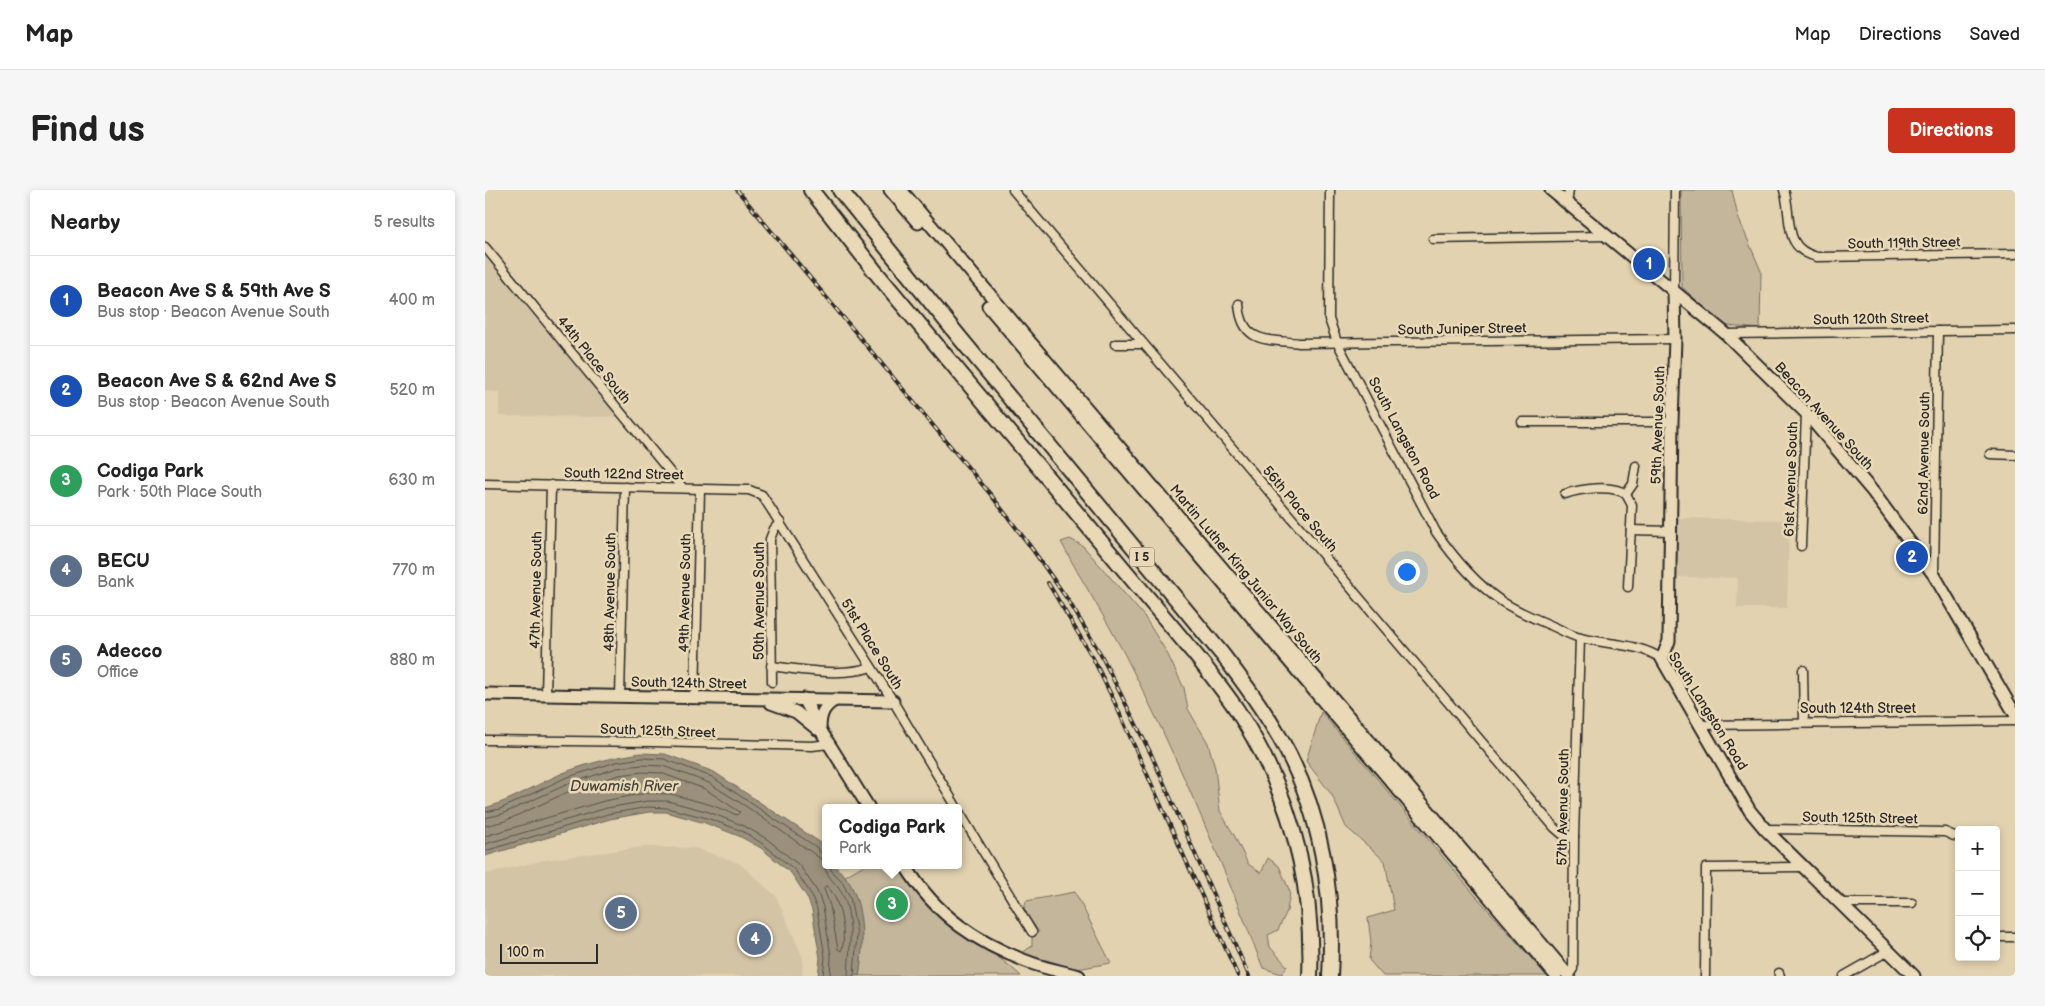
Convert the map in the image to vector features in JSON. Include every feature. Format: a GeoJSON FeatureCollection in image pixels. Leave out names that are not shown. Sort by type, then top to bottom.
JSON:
{"type":"FeatureCollection","features":[{"type":"Feature","properties":{"kind":"highway","name":"I 5"},"geometry":{"type":"LineString","coordinates":[[811,190],[884,283],[1198,658],[1236,708],[1275,777],[1301,857],[1309,907],[1311,976]]}},
{"type":"Feature","properties":{"kind":"highway","name":"I 5"},"geometry":{"type":"LineString","coordinates":[[839,190],[1222,654],[1260,705],[1295,767],[1318,833],[1331,915],[1331,976]]}},
{"type":"Feature","properties":{"kind":"street","name":"Martin Luther King Junior Way South"},"geometry":{"type":"LineString","coordinates":[[891,190],[1556,976]]}},
{"type":"Feature","properties":{"kind":"street","name":"Martin Luther King Junior Way South"},"geometry":{"type":"LineString","coordinates":[[901,190],[1568,976]]}},
{"type":"Feature","properties":{"kind":"street","name":"56th Place South"},"geometry":{"type":"LineString","coordinates":[[1013,190],[1554,827],[1567,836],[1574,836]]}},
{"type":"Feature","properties":{"kind":"street","name":"South Langston Road"},"geometry":{"type":"LineString","coordinates":[[1330,190],[1329,319],[1337,342],[1436,532],[1459,564],[1502,601],[1580,638],[1643,649],[1662,659],[1751,811],[1765,829],[1801,867],[1914,976]]}},
{"type":"Feature","properties":{"kind":"street","name":"Beacon Avenue South"},"geometry":{"type":"LineString","coordinates":[[1551,190],[1727,334],[1806,413],[1873,492],[1934,575],[2015,714]]}},
{"type":"Feature","properties":{"kind":"street"},"geometry":{"type":"LineString","coordinates":[[1567,204],[1569,190]]}},
{"type":"Feature","properties":{"kind":"street","name":"59th Avenue South"},"geometry":{"type":"LineString","coordinates":[[1662,659],[1669,642],[1675,339],[1675,190]]}},
{"type":"Feature","properties":{"kind":"street","name":"South 119th Street"},"geometry":{"type":"LineString","coordinates":[[1784,190],[1788,201],[1791,237],[1797,245],[1809,254],[1817,256],[2015,254]]}},
{"type":"Feature","properties":{"kind":"street"},"geometry":{"type":"LineString","coordinates":[[1433,239],[1607,236]]}},
{"type":"Feature","properties":{"kind":"street","name":"44th Place South"},"geometry":{"type":"LineString","coordinates":[[485,247],[683,488]]}},
{"type":"Feature","properties":{"kind":"street","name":"South Juniper Street"},"geometry":{"type":"LineString","coordinates":[[1239,304],[1240,318],[1250,334],[1257,338],[1299,343],[1675,339]]}},
{"type":"Feature","properties":{"kind":"street","name":"South 120th Street"},"geometry":{"type":"LineString","coordinates":[[1727,334],[2015,330]]}},
{"type":"Feature","properties":{"kind":"street","name":"62nd Avenue South"},"geometry":{"type":"LineString","coordinates":[[1934,575],[1938,331]]}},
{"type":"Feature","properties":{"kind":"street"},"geometry":{"type":"LineString","coordinates":[[1115,344],[1143,344]]}},
{"type":"Feature","properties":{"kind":"street","name":"61st Avenue South"},"geometry":{"type":"LineString","coordinates":[[1801,546],[1806,413]]}},
{"type":"Feature","properties":{"kind":"street"},"geometry":{"type":"LineString","coordinates":[[1522,422],[1672,422]]}},
{"type":"Feature","properties":{"kind":"street"},"geometry":{"type":"LineString","coordinates":[[1990,454],[2015,454]]}},
{"type":"Feature","properties":{"kind":"street"},"geometry":{"type":"LineString","coordinates":[[1626,494],[1633,484],[1636,466]]}},
{"type":"Feature","properties":{"kind":"street","name":"South 122nd Street"},"geometry":{"type":"LineString","coordinates":[[485,484],[700,488],[749,490],[762,495]]}},
{"type":"Feature","properties":{"kind":"street","name":"47th Avenue South"},"geometry":{"type":"LineString","coordinates":[[546,695],[551,485]]}},
{"type":"Feature","properties":{"kind":"street","name":"48th Avenue South"},"geometry":{"type":"LineString","coordinates":[[620,697],[625,487]]}},
{"type":"Feature","properties":{"kind":"street","name":"49th Avenue South"},"geometry":{"type":"LineString","coordinates":[[695,698],[700,488]]}},
{"type":"Feature","properties":{"kind":"street"},"geometry":{"type":"LineString","coordinates":[[1565,494],[1578,490],[1616,489],[1626,494],[1632,505],[1628,587]]}},
{"type":"Feature","properties":{"kind":"street","name":"51st Place South"},"geometry":{"type":"LineString","coordinates":[[762,495],[893,701],[955,804]]}},
{"type":"Feature","properties":{"kind":"street","name":"50th Avenue South"},"geometry":{"type":"LineString","coordinates":[[771,682],[770,539],[774,529],[780,522]]}},
{"type":"Feature","properties":{"kind":"street"},"geometry":{"type":"LineString","coordinates":[[1631,530],[1670,531]]}},
{"type":"Feature","properties":{"kind":"street","name":"57th Avenue South"},"geometry":{"type":"LineString","coordinates":[[1568,976],[1573,969],[1574,836],[1580,638]]}},
{"type":"Feature","properties":{"kind":"street"},"geometry":{"type":"LineString","coordinates":[[771,666],[805,670],[859,671],[871,667]]}},
{"type":"Feature","properties":{"kind":"street"},"geometry":{"type":"LineString","coordinates":[[1803,670],[1804,723]]}},
{"type":"Feature","properties":{"kind":"street","name":"South 124th Street"},"geometry":{"type":"LineString","coordinates":[[485,694],[893,701]]}},
{"type":"Feature","properties":{"kind":"street"},"geometry":{"type":"LineString","coordinates":[[745,698],[786,707],[803,717],[825,736]]}},
{"type":"Feature","properties":{"kind":"street"},"geometry":{"type":"LineString","coordinates":[[803,717],[805,699]]}},
{"type":"Feature","properties":{"kind":"street"},"geometry":{"type":"LineString","coordinates":[[805,699],[867,804]]}},
{"type":"Feature","properties":{"kind":"street"},"geometry":{"type":"LineString","coordinates":[[825,736],[820,720],[823,711],[835,700]]}},
{"type":"Feature","properties":{"kind":"street","name":"South 124th Street"},"geometry":{"type":"LineString","coordinates":[[1701,725],[2015,721]]}},
{"type":"Feature","properties":{"kind":"street","name":"South 125th Street"},"geometry":{"type":"LineString","coordinates":[[485,740],[812,746],[825,736]]}},
{"type":"Feature","properties":{"kind":"street","name":"51st Place South"},"geometry":{"type":"LineString","coordinates":[[962,816],[1032,932]]}},
{"type":"Feature","properties":{"kind":"street","name":"South 125th Street"},"geometry":{"type":"LineString","coordinates":[[1765,829],[1945,832],[1954,836]]}},
{"type":"Feature","properties":{"kind":"street"},"geometry":{"type":"LineString","coordinates":[[1705,976],[1706,868],[1801,867]]}},
{"type":"Feature","properties":{"kind":"street"},"geometry":{"type":"LineString","coordinates":[[908,869],[928,898],[949,919],[981,940],[1035,965],[1079,976]]}},
{"type":"Feature","properties":{"kind":"street"},"geometry":{"type":"LineString","coordinates":[[1839,904],[1912,903]]}},
{"type":"Feature","properties":{"kind":"street"},"geometry":{"type":"LineString","coordinates":[[2002,937],[2015,938]]}},
{"type":"Feature","properties":{"kind":"street"},"geometry":{"type":"LineString","coordinates":[[1844,976],[1888,951]]}},
{"type":"Feature","properties":{"kind":"shaded area"},"geometry":{"type":"Polygon","coordinates":[[[1681,190],[1732,190],[1738,217],[1761,271],[1760,329],[1728,326],[1718,320],[1682,287],[1681,190]]]}},
{"type":"Feature","properties":{"kind":"shaded area"},"geometry":{"type":"Polygon","coordinates":[[[485,255],[620,417],[499,416],[499,392],[485,391],[485,255]]]}},
{"type":"Feature","properties":{"kind":"shaded area"},"geometry":{"type":"Polygon","coordinates":[[[1677,518],[1789,520],[1787,608],[1737,608],[1738,578],[1676,577],[1677,518]]]}},
{"type":"Feature","properties":{"kind":"shaded area"},"geometry":{"type":"Polygon","coordinates":[[[1070,539],[1083,546],[1144,616],[1167,653],[1184,688],[1188,709],[1208,743],[1215,768],[1220,811],[1248,864],[1261,873],[1268,858],[1279,866],[1290,892],[1287,911],[1278,930],[1268,935],[1270,947],[1287,966],[1282,974],[1263,968],[1215,849],[1163,732],[1125,655],[1061,542],[1070,539]]]}},
{"type":"Feature","properties":{"kind":"shaded area"},"geometry":{"type":"Polygon","coordinates":[[[1321,712],[1475,895],[1547,976],[1383,976],[1369,960],[1371,942],[1368,918],[1394,910],[1385,861],[1346,827],[1332,795],[1306,761],[1321,712]]]}},
{"type":"Feature","properties":{"kind":"shaded area"},"geometry":{"type":"Polygon","coordinates":[[[644,847],[695,848],[739,863],[776,896],[803,958],[802,976],[485,976],[485,874],[545,860],[644,847]]]}},
{"type":"Feature","properties":{"kind":"shaded area"},"geometry":{"type":"Polygon","coordinates":[[[857,869],[900,869],[925,903],[946,923],[1001,959],[1021,976],[859,976],[862,950],[861,925],[855,900],[845,876],[857,869]]]}},
{"type":"Feature","properties":{"kind":"shaded area"},"geometry":{"type":"Polygon","coordinates":[[[1075,892],[1111,963],[1077,969],[1022,953],[1032,946],[1032,934],[1039,932],[1024,910],[1026,901],[1075,892]]]}},
{"type":"Feature","properties":{"kind":"water","name":"Duwamish River"},"geometry":{"type":"Polygon","coordinates":[[[641,753],[665,754],[714,772],[821,843],[822,869],[838,869],[844,875],[852,886],[860,911],[862,952],[859,976],[818,976],[820,958],[812,910],[807,897],[791,873],[761,848],[739,836],[705,823],[666,812],[649,812],[610,819],[485,856],[485,808],[505,801],[572,769],[621,756],[641,753]]]}},
{"type":"Feature","properties":{"kind":"railway"},"geometry":{"type":"LineString","coordinates":[[737,190],[991,495],[1068,600],[1100,653],[1151,754],[1249,976]]}},
{"type":"Feature","properties":{"kind":"railway"},"geometry":{"type":"LineString","coordinates":[[1048,583],[1093,658],[1114,701],[1238,976]]}},
{"type":"Feature","properties":{"kind":"place","name":"Beacon Ave S & 59th Ave S"},"geometry":{"type":"Point","coordinates":[1649,264]}},
{"type":"Feature","properties":{"kind":"place","name":"Beacon Ave S & 62nd Ave S"},"geometry":{"type":"Point","coordinates":[1912,557]}},
{"type":"Feature","properties":{"kind":"place","name":"Codiga Park"},"geometry":{"type":"Point","coordinates":[892,904]}},
{"type":"Feature","properties":{"kind":"place","name":"Adecco"},"geometry":{"type":"Point","coordinates":[621,913]}},
{"type":"Feature","properties":{"kind":"place","name":"BECU"},"geometry":{"type":"Point","coordinates":[755,939]}}]}
